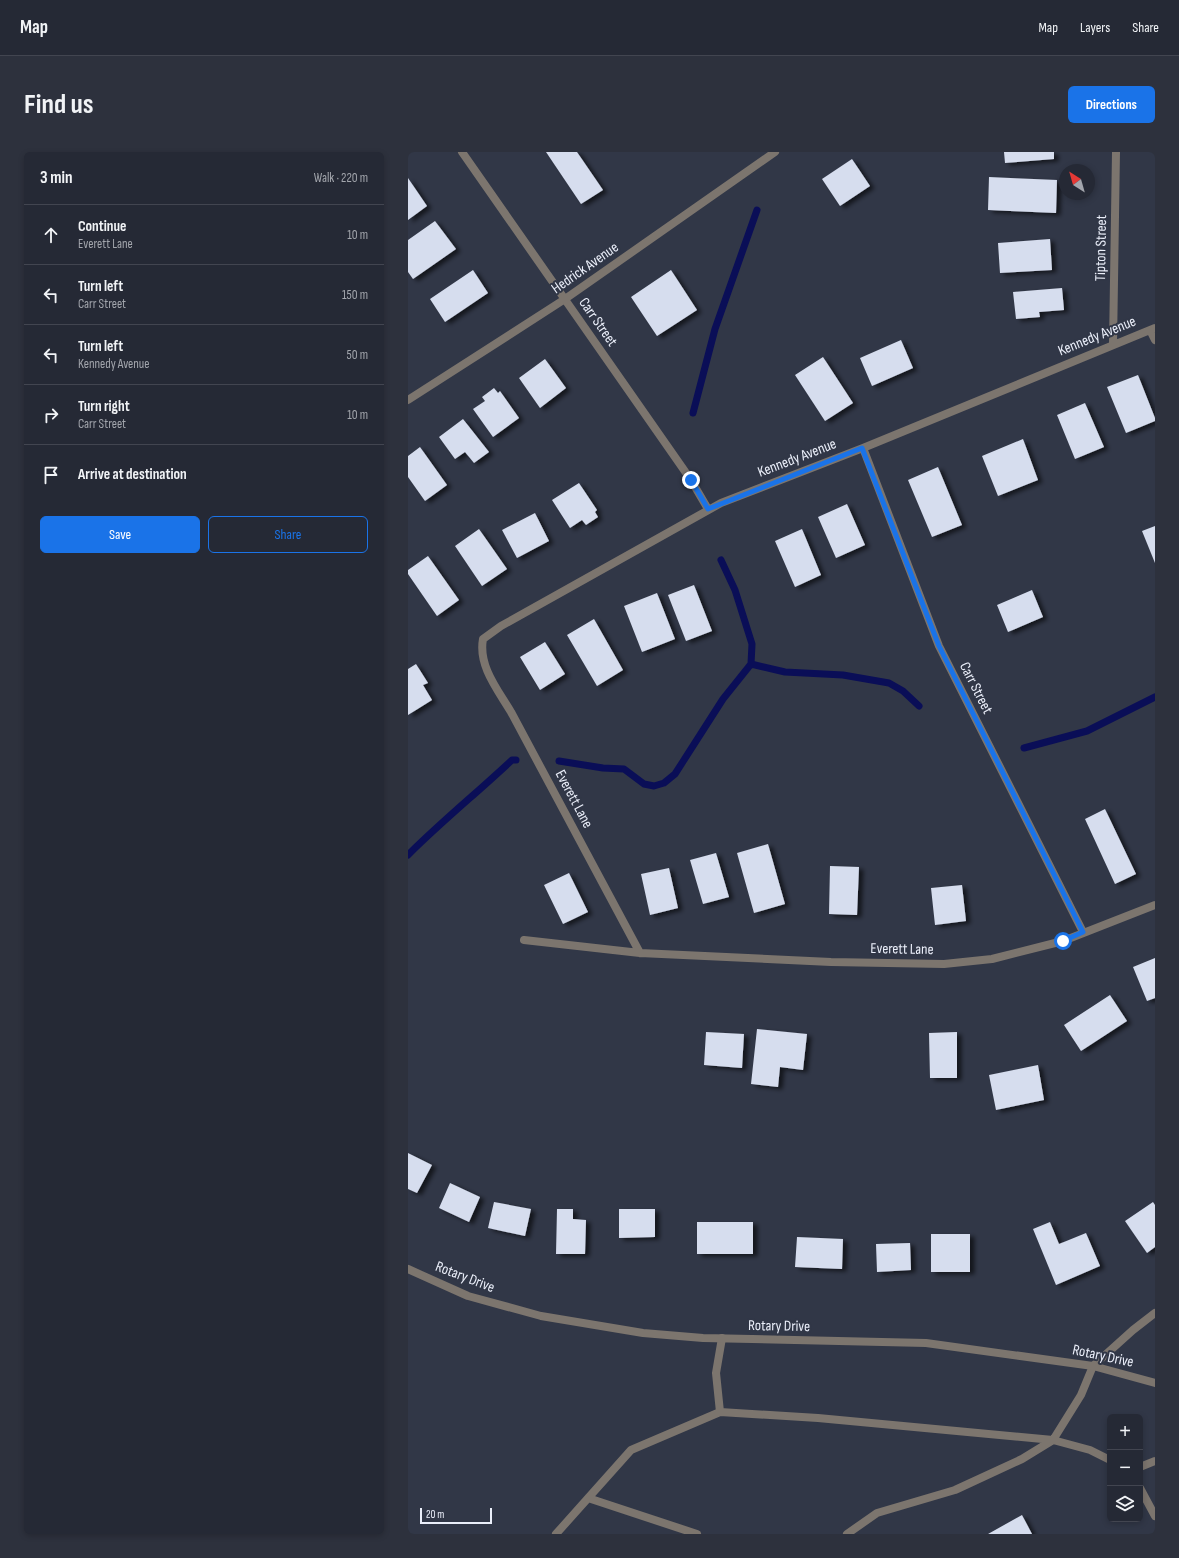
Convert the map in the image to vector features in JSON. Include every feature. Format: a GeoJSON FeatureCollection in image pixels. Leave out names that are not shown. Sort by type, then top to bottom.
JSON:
{"type":"FeatureCollection","features":[{"type":"Feature","properties":{"kind":"street","name":"Carr Street"},"geometry":{"type":"LineString","coordinates":[[462,152],[691,480],[708,509]]}},
{"type":"Feature","properties":{"kind":"street","name":"Hedrick Avenue"},"geometry":{"type":"LineString","coordinates":[[408,400],[565,299],[774,152]]}},
{"type":"Feature","properties":{"kind":"street","name":"Tipton Street"},"geometry":{"type":"LineString","coordinates":[[1113,344],[1116,152]]}},
{"type":"Feature","properties":{"kind":"street","name":"Kennedy Avenue"},"geometry":{"type":"LineString","coordinates":[[483,658],[481,648],[483,639],[501,626],[708,509],[1153,329]]}},
{"type":"Feature","properties":{"kind":"street"},"geometry":{"type":"LineString","coordinates":[[1153,329],[1155,340]]}},
{"type":"Feature","properties":{"kind":"street","name":"Carr Street"},"geometry":{"type":"LineString","coordinates":[[862,448],[939,646],[1083,932]]}},
{"type":"Feature","properties":{"kind":"street","name":"Everett Lane"},"geometry":{"type":"LineString","coordinates":[[483,658],[492,680],[511,712],[640,952]]}},
{"type":"Feature","properties":{"kind":"street","name":"Everett Lane"},"geometry":{"type":"LineString","coordinates":[[524,940],[640,952],[831,962],[944,964],[992,959],[1063,941],[1155,905]]}},
{"type":"Feature","properties":{"kind":"street","name":"Rotary Drive"},"geometry":{"type":"LineString","coordinates":[[408,1269],[468,1296],[541,1316],[643,1333],[722,1338],[926,1343],[1093,1366],[1155,1383]]}},
{"type":"Feature","properties":{"kind":"street"},"geometry":{"type":"LineString","coordinates":[[846,1534],[877,1512],[955,1490],[1022,1459],[1053,1440],[1081,1395],[1093,1366],[1133,1330],[1155,1313]]}},
{"type":"Feature","properties":{"kind":"street"},"geometry":{"type":"LineString","coordinates":[[720,1412],[716,1372],[722,1338]]}},
{"type":"Feature","properties":{"kind":"street"},"geometry":{"type":"LineString","coordinates":[[556,1534],[631,1450],[720,1412],[818,1418],[1053,1440],[1090,1450],[1107,1458]]}},
{"type":"Feature","properties":{"kind":"street"},"geometry":{"type":"LineString","coordinates":[[1143,1466],[1155,1461]]}},
{"type":"Feature","properties":{"kind":"street"},"geometry":{"type":"LineString","coordinates":[[1143,1494],[1155,1516]]}},
{"type":"Feature","properties":{"kind":"street"},"geometry":{"type":"LineString","coordinates":[[588,1498],[697,1534]]}},
{"type":"Feature","properties":{"kind":"building"},"geometry":{"type":"Polygon","coordinates":[[[546,152],[577,152],[603,190],[581,204],[546,152]]]}},
{"type":"Feature","properties":{"kind":"building"},"geometry":{"type":"Polygon","coordinates":[[[1004,152],[1054,152],[1054,159],[1005,163],[1004,152]]]}},
{"type":"Feature","properties":{"kind":"building"},"geometry":{"type":"Polygon","coordinates":[[[852,159],[870,186],[840,206],[822,179],[852,159]]]}},
{"type":"Feature","properties":{"kind":"building"},"geometry":{"type":"Polygon","coordinates":[[[989,177],[1057,180],[1056,213],[988,210],[989,177]]]}},
{"type":"Feature","properties":{"kind":"building"},"geometry":{"type":"Polygon","coordinates":[[[408,178],[427,206],[408,220],[408,178]]]}},
{"type":"Feature","properties":{"kind":"building"},"geometry":{"type":"Polygon","coordinates":[[[435,221],[456,249],[413,279],[408,272],[408,240],[435,221]]]}},
{"type":"Feature","properties":{"kind":"building"},"geometry":{"type":"Polygon","coordinates":[[[1050,239],[1052,270],[1000,273],[998,243],[1050,239]]]}},
{"type":"Feature","properties":{"kind":"building"},"geometry":{"type":"Polygon","coordinates":[[[473,270],[488,293],[445,322],[430,299],[473,270]]]}},
{"type":"Feature","properties":{"kind":"building"},"geometry":{"type":"Polygon","coordinates":[[[671,270],[697,310],[657,336],[631,297],[671,270]]]}},
{"type":"Feature","properties":{"kind":"building"},"geometry":{"type":"Polygon","coordinates":[[[1062,288],[1064,310],[1039,312],[1040,317],[1016,319],[1013,292],[1062,288]]]}},
{"type":"Feature","properties":{"kind":"building"},"geometry":{"type":"Polygon","coordinates":[[[901,340],[913,368],[872,386],[860,358],[901,340]]]}},
{"type":"Feature","properties":{"kind":"building"},"geometry":{"type":"Polygon","coordinates":[[[823,357],[853,403],[825,421],[795,375],[823,357]]]}},
{"type":"Feature","properties":{"kind":"building"},"geometry":{"type":"Polygon","coordinates":[[[545,359],[566,388],[540,408],[519,378],[545,359]]]}},
{"type":"Feature","properties":{"kind":"building"},"geometry":{"type":"Polygon","coordinates":[[[1138,375],[1155,421],[1126,433],[1107,387],[1138,375]]]}},
{"type":"Feature","properties":{"kind":"building"},"geometry":{"type":"Polygon","coordinates":[[[494,388],[498,393],[500,391],[519,418],[493,437],[473,409],[485,401],[482,397],[494,388]]]}},
{"type":"Feature","properties":{"kind":"building"},"geometry":{"type":"Polygon","coordinates":[[[1085,403],[1104,447],[1075,459],[1057,415],[1085,403]]]}},
{"type":"Feature","properties":{"kind":"building"},"geometry":{"type":"Polygon","coordinates":[[[463,419],[489,452],[474,463],[465,452],[455,459],[439,437],[463,419]]]}},
{"type":"Feature","properties":{"kind":"building"},"geometry":{"type":"Polygon","coordinates":[[[1023,439],[1038,480],[998,496],[982,456],[1023,439]]]}},
{"type":"Feature","properties":{"kind":"building"},"geometry":{"type":"Polygon","coordinates":[[[420,447],[447,485],[425,501],[408,477],[408,456],[420,447]]]}},
{"type":"Feature","properties":{"kind":"building"},"geometry":{"type":"Polygon","coordinates":[[[938,467],[962,525],[932,537],[908,480],[938,467]]]}},
{"type":"Feature","properties":{"kind":"building"},"geometry":{"type":"Polygon","coordinates":[[[579,483],[597,510],[595,512],[598,517],[586,525],[582,520],[570,528],[552,500],[579,483]]]}},
{"type":"Feature","properties":{"kind":"building"},"geometry":{"type":"Polygon","coordinates":[[[847,504],[865,545],[836,558],[818,517],[847,504]]]}},
{"type":"Feature","properties":{"kind":"building"},"geometry":{"type":"Polygon","coordinates":[[[535,513],[549,541],[517,558],[502,530],[535,513]]]}},
{"type":"Feature","properties":{"kind":"building"},"geometry":{"type":"Polygon","coordinates":[[[1155,526],[1155,563],[1142,531],[1155,526]]]}},
{"type":"Feature","properties":{"kind":"building"},"geometry":{"type":"Polygon","coordinates":[[[479,529],[507,569],[482,586],[455,546],[479,529]]]}},
{"type":"Feature","properties":{"kind":"building"},"geometry":{"type":"Polygon","coordinates":[[[802,529],[821,575],[795,587],[775,541],[802,529]]]}},
{"type":"Feature","properties":{"kind":"building"},"geometry":{"type":"Polygon","coordinates":[[[428,556],[459,600],[437,616],[408,574],[408,570],[428,556]]]}},
{"type":"Feature","properties":{"kind":"building"},"geometry":{"type":"Polygon","coordinates":[[[694,585],[712,631],[686,641],[668,595],[694,585]]]}},
{"type":"Feature","properties":{"kind":"building"},"geometry":{"type":"Polygon","coordinates":[[[1032,590],[1043,617],[1008,632],[997,605],[1032,590]]]}},
{"type":"Feature","properties":{"kind":"building"},"geometry":{"type":"Polygon","coordinates":[[[657,593],[675,639],[642,652],[624,606],[657,593]]]}},
{"type":"Feature","properties":{"kind":"building"},"geometry":{"type":"Polygon","coordinates":[[[594,619],[623,670],[597,686],[567,635],[594,619]]]}},
{"type":"Feature","properties":{"kind":"building"},"geometry":{"type":"Polygon","coordinates":[[[545,642],[565,674],[540,690],[520,657],[545,642]]]}},
{"type":"Feature","properties":{"kind":"building"},"geometry":{"type":"Polygon","coordinates":[[[416,664],[428,683],[423,685],[432,700],[408,715],[408,669],[416,664]]]}},
{"type":"Feature","properties":{"kind":"building"},"geometry":{"type":"Polygon","coordinates":[[[1105,809],[1136,874],[1115,884],[1085,819],[1105,809]]]}},
{"type":"Feature","properties":{"kind":"building"},"geometry":{"type":"Polygon","coordinates":[[[768,844],[785,904],[754,913],[737,853],[768,844]]]}},
{"type":"Feature","properties":{"kind":"building"},"geometry":{"type":"Polygon","coordinates":[[[716,853],[729,897],[703,904],[690,860],[716,853]]]}},
{"type":"Feature","properties":{"kind":"building"},"geometry":{"type":"Polygon","coordinates":[[[830,866],[859,867],[857,915],[829,914],[830,866]]]}},
{"type":"Feature","properties":{"kind":"building"},"geometry":{"type":"Polygon","coordinates":[[[669,868],[678,908],[650,915],[641,874],[669,868]]]}},
{"type":"Feature","properties":{"kind":"building"},"geometry":{"type":"Polygon","coordinates":[[[569,873],[588,912],[563,924],[544,885],[569,873]]]}},
{"type":"Feature","properties":{"kind":"building"},"geometry":{"type":"Polygon","coordinates":[[[962,885],[966,921],[935,925],[931,888],[962,885]]]}},
{"type":"Feature","properties":{"kind":"building"},"geometry":{"type":"Polygon","coordinates":[[[1155,958],[1155,998],[1147,1001],[1133,967],[1155,958]]]}},
{"type":"Feature","properties":{"kind":"building"},"geometry":{"type":"Polygon","coordinates":[[[1110,995],[1127,1021],[1081,1051],[1064,1025],[1110,995]]]}},
{"type":"Feature","properties":{"kind":"building"},"geometry":{"type":"Polygon","coordinates":[[[757,1029],[807,1034],[803,1070],[780,1067],[778,1087],[751,1084],[757,1029]]]}},
{"type":"Feature","properties":{"kind":"building"},"geometry":{"type":"Polygon","coordinates":[[[706,1032],[744,1034],[742,1068],[704,1065],[706,1032]]]}},
{"type":"Feature","properties":{"kind":"building"},"geometry":{"type":"Polygon","coordinates":[[[957,1032],[957,1078],[930,1078],[929,1033],[957,1032]]]}},
{"type":"Feature","properties":{"kind":"building"},"geometry":{"type":"Polygon","coordinates":[[[1038,1065],[1044,1100],[996,1110],[989,1075],[1038,1065]]]}},
{"type":"Feature","properties":{"kind":"building"},"geometry":{"type":"Polygon","coordinates":[[[408,1153],[432,1165],[417,1193],[408,1189],[408,1153]]]}},
{"type":"Feature","properties":{"kind":"building"},"geometry":{"type":"Polygon","coordinates":[[[450,1183],[480,1197],[469,1222],[439,1208],[450,1183]]]}},
{"type":"Feature","properties":{"kind":"building"},"geometry":{"type":"Polygon","coordinates":[[[494,1202],[531,1209],[525,1236],[488,1228],[494,1202]]]}},
{"type":"Feature","properties":{"kind":"building"},"geometry":{"type":"Polygon","coordinates":[[[1153,1202],[1155,1205],[1155,1247],[1147,1253],[1125,1221],[1153,1202]]]}},
{"type":"Feature","properties":{"kind":"building"},"geometry":{"type":"Polygon","coordinates":[[[557,1209],[573,1209],[573,1219],[586,1220],[585,1254],[556,1254],[557,1209]]]}},
{"type":"Feature","properties":{"kind":"building"},"geometry":{"type":"Polygon","coordinates":[[[619,1209],[655,1209],[655,1237],[619,1238],[619,1209]]]}},
{"type":"Feature","properties":{"kind":"building"},"geometry":{"type":"Polygon","coordinates":[[[697,1222],[753,1222],[753,1254],[697,1254],[697,1222]]]}},
{"type":"Feature","properties":{"kind":"building"},"geometry":{"type":"Polygon","coordinates":[[[1050,1222],[1059,1244],[1086,1233],[1100,1266],[1056,1285],[1033,1229],[1050,1222]]]}},
{"type":"Feature","properties":{"kind":"building"},"geometry":{"type":"Polygon","coordinates":[[[931,1234],[970,1234],[970,1272],[931,1272],[931,1234]]]}},
{"type":"Feature","properties":{"kind":"building"},"geometry":{"type":"Polygon","coordinates":[[[797,1237],[843,1239],[842,1269],[795,1267],[797,1237]]]}},
{"type":"Feature","properties":{"kind":"building"},"geometry":{"type":"Polygon","coordinates":[[[910,1243],[911,1270],[877,1272],[876,1244],[910,1243]]]}},
{"type":"Feature","properties":{"kind":"building"},"geometry":{"type":"Polygon","coordinates":[[[1022,1515],[1032,1534],[988,1534],[1022,1515]]]}},
{"type":"Feature","properties":{"kind":"waterway"},"geometry":{"type":"LineString","coordinates":[[693,413],[715,329],[757,210]]}},
{"type":"Feature","properties":{"kind":"waterway"},"geometry":{"type":"LineString","coordinates":[[559,761],[603,768],[624,769],[644,784],[654,786],[664,783],[675,774],[723,699],[751,664],[752,644],[735,590],[721,560]]}},
{"type":"Feature","properties":{"kind":"waterway"},"geometry":{"type":"LineString","coordinates":[[751,664],[785,672],[843,675],[889,683],[903,691],[919,706]]}},
{"type":"Feature","properties":{"kind":"waterway"},"geometry":{"type":"LineString","coordinates":[[1024,748],[1087,731],[1155,697]]}},
{"type":"Feature","properties":{"kind":"waterway"},"geometry":{"type":"LineString","coordinates":[[408,855],[512,760],[516,760]]}},
{"type":"Feature","properties":{"kind":"route"},"geometry":{"type":"LineString","coordinates":[[691,480],[708,509],[862,448],[939,646],[1083,932],[1063,941]]}}]}
